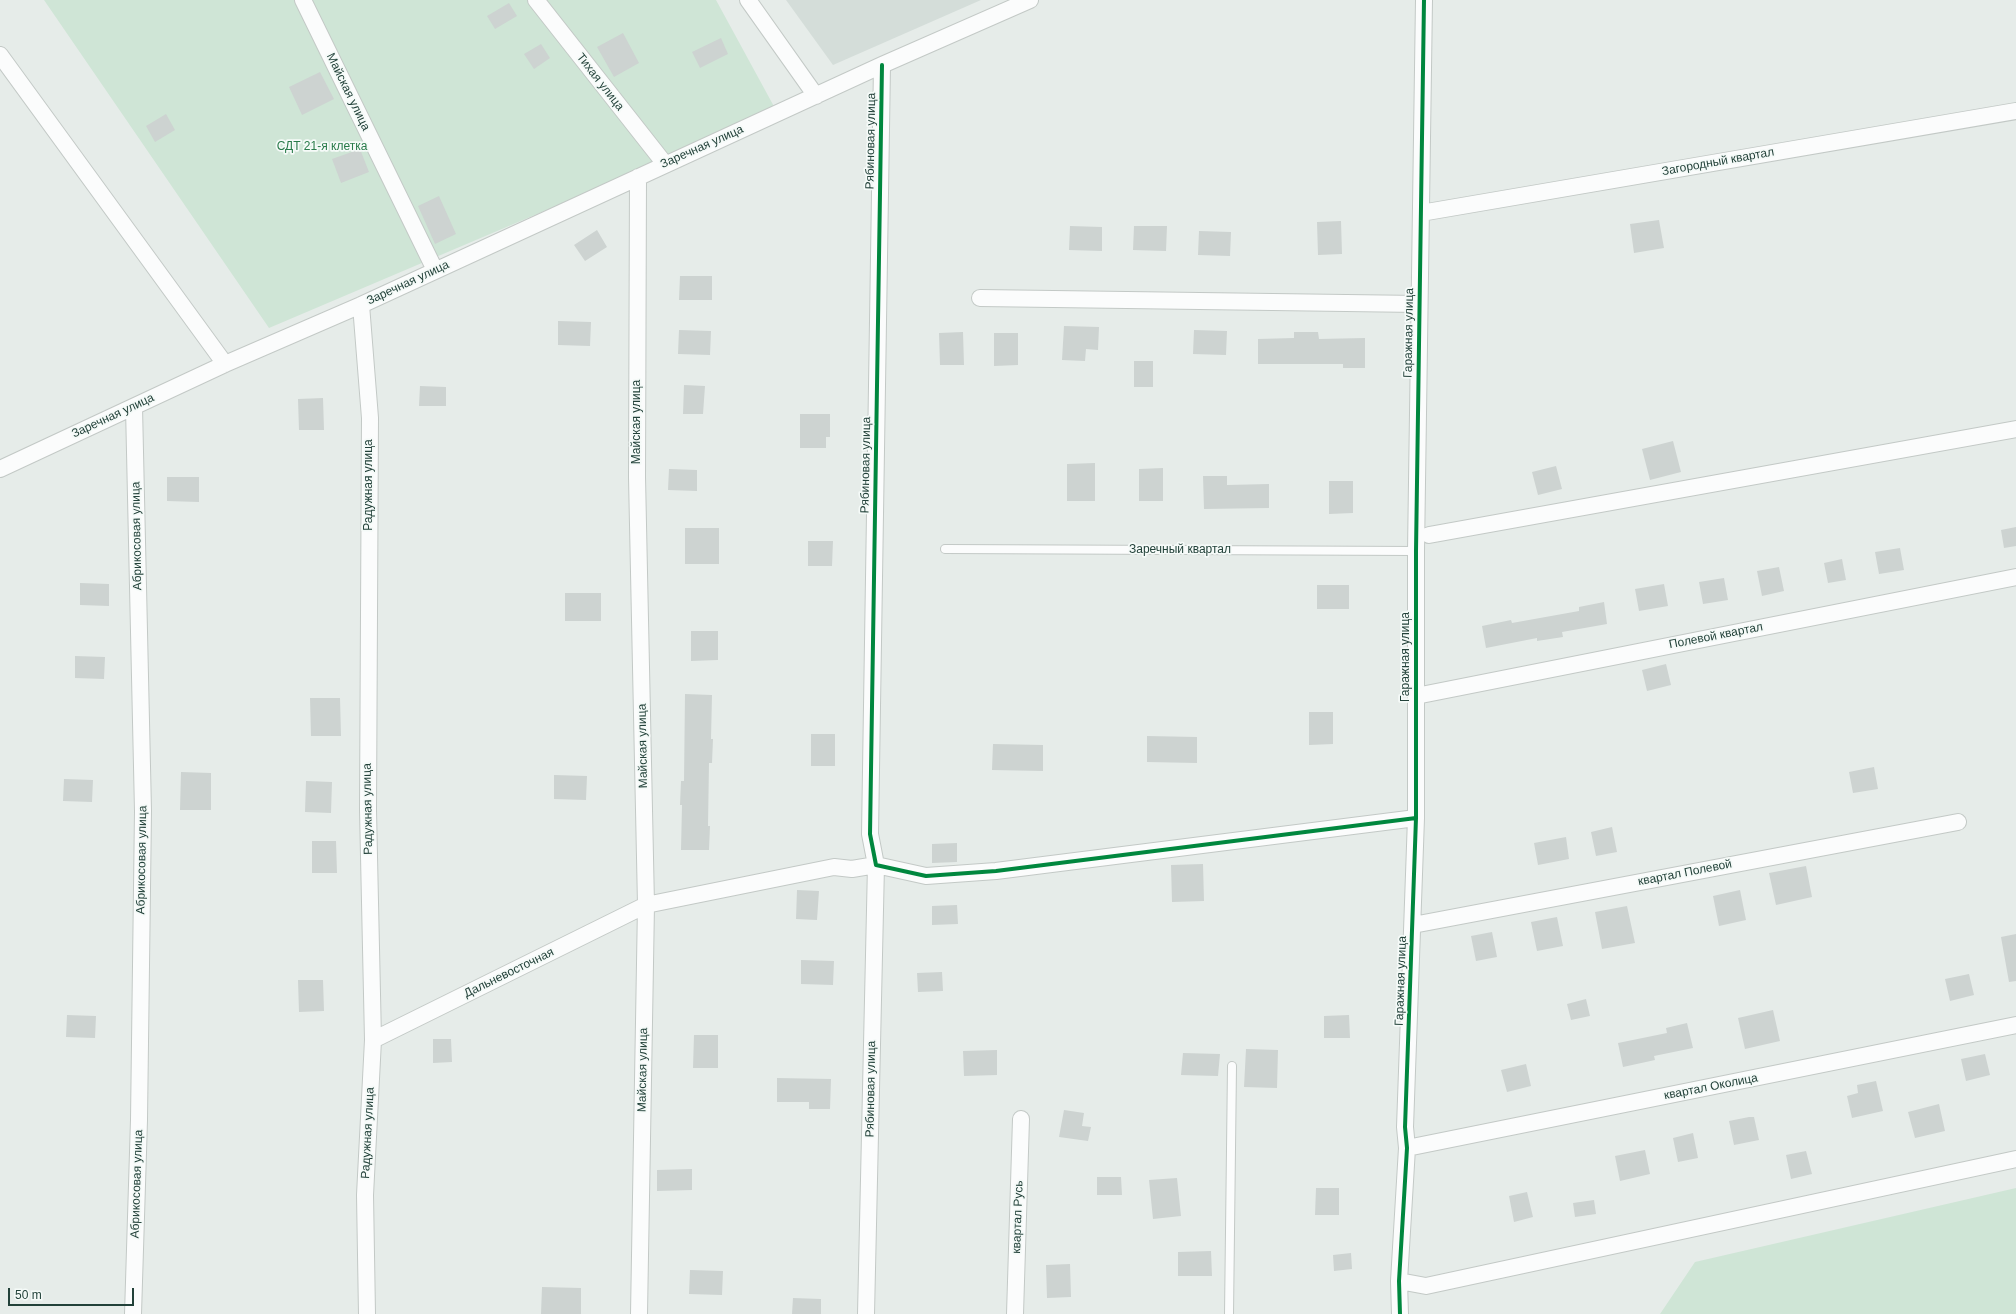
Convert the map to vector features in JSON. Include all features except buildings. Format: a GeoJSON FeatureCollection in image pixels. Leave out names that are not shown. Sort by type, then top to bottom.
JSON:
{"type":"FeatureCollection","features":[{"type":"Feature","properties":{"kind":"street","name":"Майская улица"},"geometry":{"type":"LineString","coordinates":[[303,0],[435,270]]}},
{"type":"Feature","properties":{"kind":"street","name":"Тихая улица"},"geometry":{"type":"LineString","coordinates":[[536,0],[665,164]]}},
{"type":"Feature","properties":{"kind":"street"},"geometry":{"type":"LineString","coordinates":[[748,0],[816,96]]}},
{"type":"Feature","properties":{"kind":"street","name":"Заречная улица"},"geometry":{"type":"LineString","coordinates":[[0,469],[225,364],[361,305],[882,65],[1030,0]]}},
{"type":"Feature","properties":{"kind":"street","name":"Гаражная улица"},"geometry":{"type":"LineString","coordinates":[[1400,1314],[1398,1281],[1407,1148],[1405,1128],[1416,818],[1416,550],[1424,0]]}},
{"type":"Feature","properties":{"kind":"street"},"geometry":{"type":"LineString","coordinates":[[0,55],[225,364]]}},
{"type":"Feature","properties":{"kind":"street","name":"Рябиновая улица"},"geometry":{"type":"LineString","coordinates":[[866,1314],[876,865],[870,834],[882,65]]}},
{"type":"Feature","properties":{"kind":"street","name":"Загородный квартал"},"geometry":{"type":"LineString","coordinates":[[1421,213],[2016,111]]}},
{"type":"Feature","properties":{"kind":"street","name":"Майская улица"},"geometry":{"type":"LineString","coordinates":[[638,177],[637,476],[646,905],[639,1314]]}},
{"type":"Feature","properties":{"kind":"street"},"geometry":{"type":"LineString","coordinates":[[980,298],[1419,304]]}},
{"type":"Feature","properties":{"kind":"street","name":"Радужная улица"},"geometry":{"type":"LineString","coordinates":[[361,305],[370,418],[368,810],[373,1040],[365,1195],[367,1314]]}},
{"type":"Feature","properties":{"kind":"street","name":"Абрикосовая улица"},"geometry":{"type":"LineString","coordinates":[[133,1314],[139,1120],[143,811],[134,406]]}},
{"type":"Feature","properties":{"kind":"street"},"geometry":{"type":"LineString","coordinates":[[1429,535],[2016,429]]}},
{"type":"Feature","properties":{"kind":"street","name":"Полевой квартал"},"geometry":{"type":"LineString","coordinates":[[1416,696],[2016,577]]}},
{"type":"Feature","properties":{"kind":"street"},"geometry":{"type":"LineString","coordinates":[[646,905],[834,867],[852,869],[876,865],[926,876],[996,871],[1416,818]]}},
{"type":"Feature","properties":{"kind":"street","name":"квартал Полевой"},"geometry":{"type":"LineString","coordinates":[[1413,925],[1958,822]]}},
{"type":"Feature","properties":{"kind":"street","name":"Дальневосточная"},"geometry":{"type":"LineString","coordinates":[[373,1040],[646,905]]}},
{"type":"Feature","properties":{"kind":"street","name":"квартал Околица"},"geometry":{"type":"LineString","coordinates":[[1407,1148],[2016,1025]]}},
{"type":"Feature","properties":{"kind":"street","name":"квартал Русь"},"geometry":{"type":"LineString","coordinates":[[1015,1314],[1021,1119]]}},
{"type":"Feature","properties":{"kind":"street"},"geometry":{"type":"LineString","coordinates":[[1398,1281],[1426,1286],[2016,1159]]}},
{"type":"Feature","properties":{"kind":"lane","name":"Заречный квартал"},"geometry":{"type":"LineString","coordinates":[[945,549],[1416,550]]}},
{"type":"Feature","properties":{"kind":"lane"},"geometry":{"type":"LineString","coordinates":[[1229,1314],[1232,1066]]}},
{"type":"Feature","properties":{"kind":"shaded area"},"geometry":{"type":"Polygon","coordinates":[[[786,0],[981,0],[833,65],[786,0]]]}},
{"type":"Feature","properties":{"kind":"green space","name":"СДТ 21-я клетка"},"geometry":{"type":"Polygon","coordinates":[[[44,0],[716,0],[777,112],[269,328],[44,0]]]}},
{"type":"Feature","properties":{"kind":"green space"},"geometry":{"type":"Polygon","coordinates":[[[2016,1188],[2016,1314],[1660,1314],[1695,1262],[2016,1188]]]}},
{"type":"Feature","properties":{"kind":"cycle path"},"geometry":{"type":"LineString","coordinates":[[1400,1314],[1399,1281],[1407,1148],[1405,1127],[1416,818],[1416,551],[1424,0]]}},
{"type":"Feature","properties":{"kind":"cycle path"},"geometry":{"type":"LineString","coordinates":[[882,65],[870,834],[876,865],[926,876],[996,871],[1416,818]]}}]}
